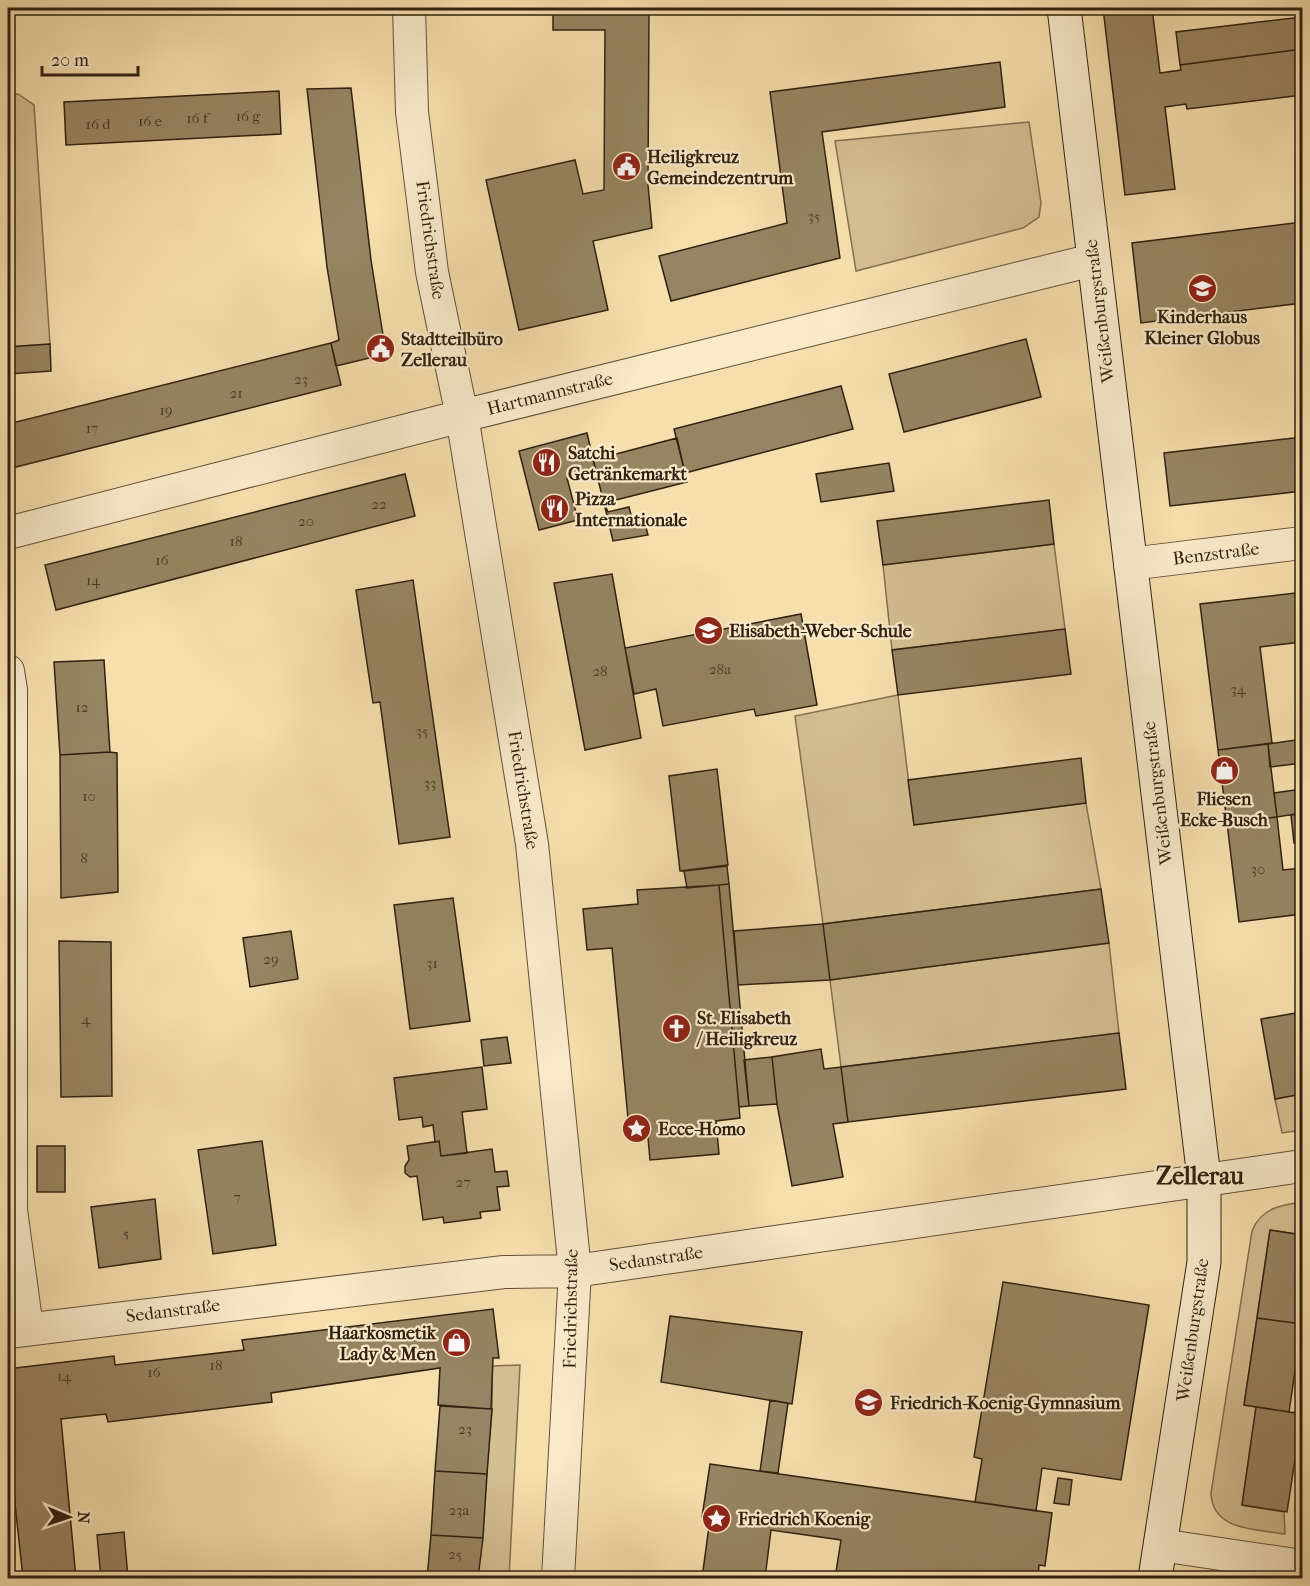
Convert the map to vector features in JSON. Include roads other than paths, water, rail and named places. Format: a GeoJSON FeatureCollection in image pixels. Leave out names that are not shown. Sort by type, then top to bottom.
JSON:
{"type":"FeatureCollection","features":[{"type":"Feature","properties":{"kind":"street","name":"Friedrichstraße"},"geometry":{"type":"LineString","coordinates":[[409,8],[412,112],[429,249],[462,416],[532,844],[575,1271],[558,1578]]}},
{"type":"Feature","properties":{"kind":"street","name":"Weißenburgstraße"},"geometry":{"type":"LineString","coordinates":[[1064,8],[1204,1178],[1204,1263],[1155,1578]]}},
{"type":"Feature","properties":{"kind":"street","name":"Hartmannstraße"},"geometry":{"type":"LineString","coordinates":[[8,533],[462,416],[1093,260]]}},
{"type":"Feature","properties":{"kind":"street","name":"Benzstraße"},"geometry":{"type":"LineString","coordinates":[[1130,564],[1302,543]]}},
{"type":"Feature","properties":{"kind":"street"},"geometry":{"type":"LineString","coordinates":[[8,670],[11,690],[11,1210],[17,1330]]}},
{"type":"Feature","properties":{"kind":"street","name":"Sedanstraße"},"geometry":{"type":"LineString","coordinates":[[17,1330],[504,1272],[575,1271],[1204,1178],[1302,1166]]}},
{"type":"Feature","properties":{"kind":"street"},"geometry":{"type":"LineString","coordinates":[[1160,1545],[1302,1566]]}},
{"type":"Feature","properties":{"kind":"place","name":"Heiligkreuz Gemeindezentrum"},"geometry":{"type":"Point","coordinates":[626,167]}},
{"type":"Feature","properties":{"kind":"place","name":"Kinderhaus Kleiner Globus"},"geometry":{"type":"Point","coordinates":[1202,288]}},
{"type":"Feature","properties":{"kind":"place","name":"Stadtteilbüro Zellerau"},"geometry":{"type":"Point","coordinates":[380,349]}},
{"type":"Feature","properties":{"kind":"place","name":"Satchi Getränkemarkt"},"geometry":{"type":"Point","coordinates":[547,463]}},
{"type":"Feature","properties":{"kind":"place","name":"Pizza Internationale"},"geometry":{"type":"Point","coordinates":[554,509]}},
{"type":"Feature","properties":{"kind":"place","name":"Elisabeth-Weber-Schule"},"geometry":{"type":"Point","coordinates":[708,631]}},
{"type":"Feature","properties":{"kind":"place","name":"Fliesen Ecke-Busch"},"geometry":{"type":"Point","coordinates":[1224,770]}},
{"type":"Feature","properties":{"kind":"place","name":"St. Elisabeth / Heiligkreuz"},"geometry":{"type":"Point","coordinates":[676,1028]}},
{"type":"Feature","properties":{"kind":"place","name":"Ecce-Homo"},"geometry":{"type":"Point","coordinates":[637,1129]}},
{"type":"Feature","properties":{"kind":"place","name":"Haarkosmetik Lady & Men"},"geometry":{"type":"Point","coordinates":[457,1343]}},
{"type":"Feature","properties":{"kind":"place","name":"Friedrich-Koenig-Gymnasium"},"geometry":{"type":"Point","coordinates":[869,1403]}},
{"type":"Feature","properties":{"kind":"place","name":"Friedrich Koenig"},"geometry":{"type":"Point","coordinates":[717,1519]}},
{"type":"Feature","properties":{"kind":"district","name":"Zellerau"},"geometry":{"type":"Point","coordinates":[1200,1176]}}]}
